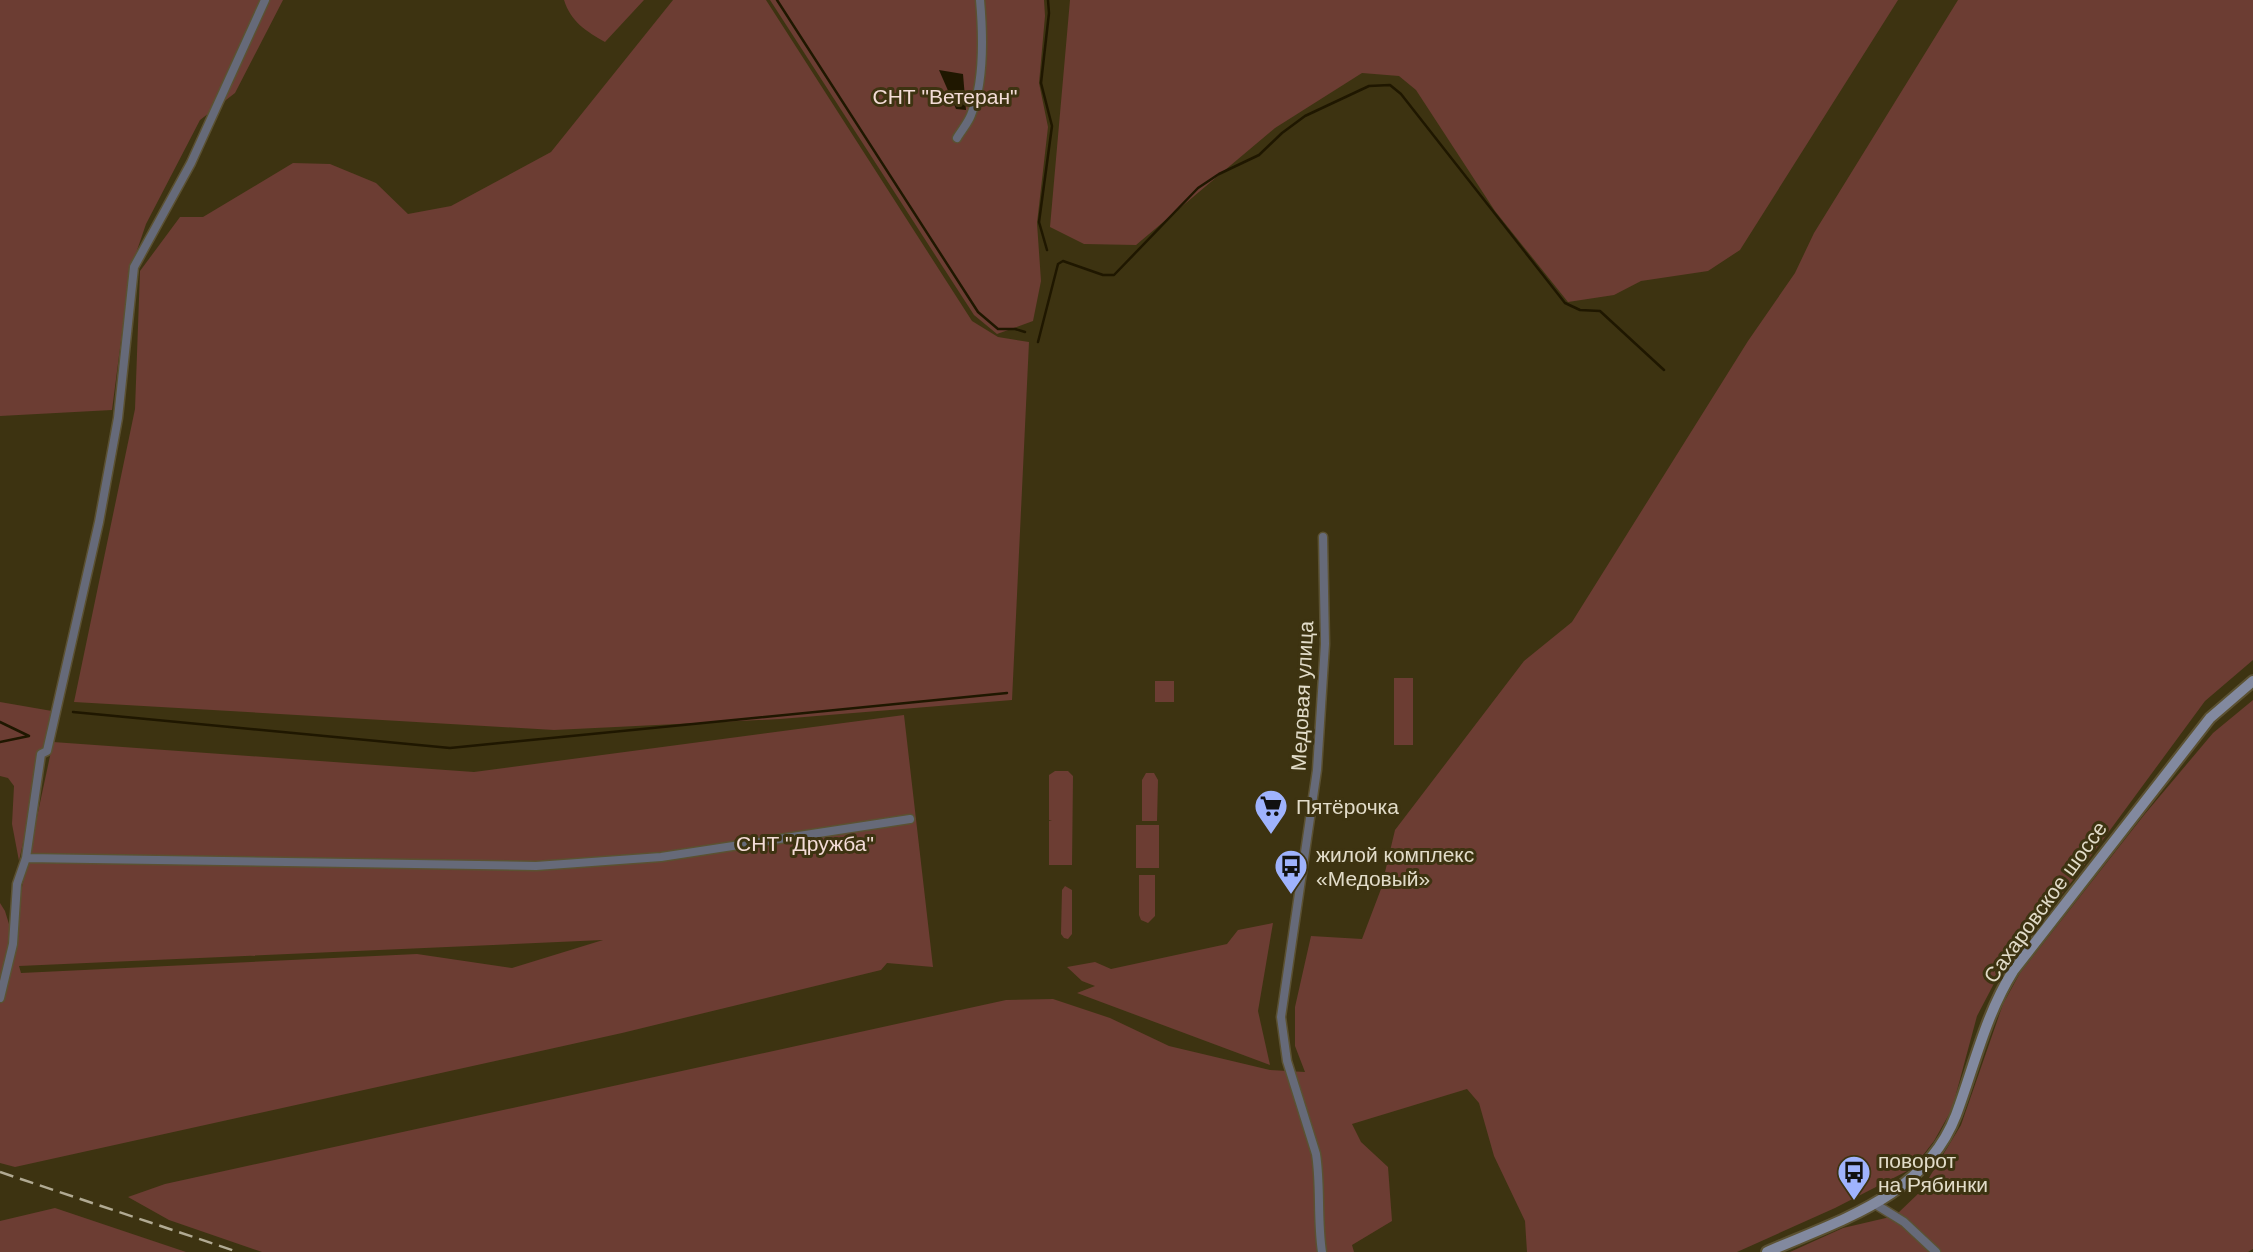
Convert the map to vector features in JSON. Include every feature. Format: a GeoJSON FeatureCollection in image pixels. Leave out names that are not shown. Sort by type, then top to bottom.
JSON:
{"type":"FeatureCollection","features":[{"type":"Feature","properties":{"kind":"main road","name":"Сахаровское шоссе"},"geometry":{"type":"LineString","coordinates":[[1768,1252],[1875,1204],[1896,1192],[1933,1158],[1956,1114],[1991,1013],[2013,971],[2210,718],[2253,681]]}},
{"type":"Feature","properties":{"kind":"street"},"geometry":{"type":"LineString","coordinates":[[0,998],[13,944],[17,884],[26,858],[41,754],[47,751],[104,496],[118,418],[134,267],[191,163],[265,0]]}},
{"type":"Feature","properties":{"kind":"street"},"geometry":{"type":"LineString","coordinates":[[957,138],[971,114],[977,87],[981,53],[980,0]]}},
{"type":"Feature","properties":{"kind":"street","name":"Медовая улица"},"geometry":{"type":"LineString","coordinates":[[1322,1252],[1316,1154],[1287,1061],[1281,1017],[1321,726],[1325,644],[1323,537]]}},
{"type":"Feature","properties":{"kind":"street"},"geometry":{"type":"LineString","coordinates":[[26,858],[537,866],[661,857],[910,819]]}},
{"type":"Feature","properties":{"kind":"street"},"geometry":{"type":"LineString","coordinates":[[1875,1204],[1904,1222],[1936,1252]]}},
{"type":"Feature","properties":{"kind":"green space"},"geometry":{"type":"Polygon","coordinates":[[[0,0],[283,0],[235,93],[200,120],[146,224],[130,271],[112,410],[0,416],[0,0]]]}},
{"type":"Feature","properties":{"kind":"green space"},"geometry":{"type":"Polygon","coordinates":[[[564,0],[644,0],[605,42],[575,20],[564,0]]]}},
{"type":"Feature","properties":{"kind":"green space"},"geometry":{"type":"Polygon","coordinates":[[[673,0],[766,0],[972,321],[998,337],[1029,342],[1012,700],[780,719],[554,730],[74,702],[135,409],[140,271],[180,217],[203,217],[293,163],[330,164],[376,183],[408,214],[451,206],[551,152],[673,0]]]}},
{"type":"Feature","properties":{"kind":"green space","name":"СНТ \"Ветеран\""},"geometry":{"type":"Polygon","coordinates":[[[770,0],[1044,0],[1039,83],[1048,127],[1037,223],[1041,281],[1033,321],[997,334],[974,315],[770,0]]]}},
{"type":"Feature","properties":{"kind":"green space"},"geometry":{"type":"Polygon","coordinates":[[[1070,0],[1898,0],[1740,250],[1708,271],[1641,281],[1614,295],[1568,302],[1495,211],[1416,90],[1399,76],[1362,73],[1275,128],[1136,245],[1084,244],[1050,227],[1070,0]]]}},
{"type":"Feature","properties":{"kind":"green space"},"geometry":{"type":"Polygon","coordinates":[[[1958,0],[2253,0],[2253,660],[2205,701],[2077,875],[1999,974],[1977,1016],[1952,1109],[1934,1141],[1913,1168],[1835,1208],[1737,1252],[1527,1252],[1525,1221],[1494,1156],[1479,1103],[1467,1089],[1352,1124],[1361,1142],[1388,1167],[1392,1221],[1352,1245],[1354,1252],[262,1252],[169,1220],[128,1197],[165,1184],[1006,1000],[1053,999],[1110,1018],[1169,1046],[1270,1070],[1305,1072],[1295,1046],[1295,1007],[1311,936],[1362,939],[1381,889],[1395,830],[1524,661],[1572,622],[1748,341],[1795,273],[1814,233],[1958,0]]]}},
{"type":"Feature","properties":{"kind":"green space"},"geometry":{"type":"Polygon","coordinates":[[[1394,678],[1413,678],[1413,745],[1394,745],[1394,678]]]}},
{"type":"Feature","properties":{"kind":"green space"},"geometry":{"type":"Polygon","coordinates":[[[1155,681],[1174,681],[1174,702],[1155,702],[1155,681]]]}},
{"type":"Feature","properties":{"kind":"green space"},"geometry":{"type":"Polygon","coordinates":[[[2253,700],[2253,1249],[2248,1252],[1939,1252],[1897,1214],[1921,1191],[1961,1125],[2003,1004],[2020,973],[2144,815],[2213,733],[2253,700]]]}},
{"type":"Feature","properties":{"kind":"green space"},"geometry":{"type":"Polygon","coordinates":[[[0,702],[52,711],[19,861],[12,824],[14,786],[8,778],[0,776],[0,702]]]}},
{"type":"Feature","properties":{"kind":"green space","name":"СНТ \"Дружба\""},"geometry":{"type":"Polygon","coordinates":[[[904,715],[933,967],[887,963],[881,970],[622,1033],[15,1167],[0,1163],[0,903],[12,934],[53,742],[474,772],[904,715]],[[603,940],[19,966],[21,973],[417,954],[512,968],[603,940]]]}},
{"type":"Feature","properties":{"kind":"green space"},"geometry":{"type":"Polygon","coordinates":[[[1055,771],[1068,771],[1073,776],[1072,865],[1049,865],[1049,821],[1052,821],[1049,820],[1049,775],[1055,771]]]}},
{"type":"Feature","properties":{"kind":"green space"},"geometry":{"type":"Polygon","coordinates":[[[1146,773],[1154,773],[1158,780],[1157,821],[1142,821],[1142,780],[1146,773]]]}},
{"type":"Feature","properties":{"kind":"green space"},"geometry":{"type":"Polygon","coordinates":[[[1136,825],[1159,825],[1159,868],[1136,868],[1136,825]]]}},
{"type":"Feature","properties":{"kind":"green space"},"geometry":{"type":"Polygon","coordinates":[[[1139,875],[1155,875],[1155,916],[1148,923],[1141,920],[1139,915],[1139,875]]]}},
{"type":"Feature","properties":{"kind":"green space"},"geometry":{"type":"Polygon","coordinates":[[[1065,886],[1072,890],[1072,934],[1068,939],[1061,934],[1062,890],[1065,886]]]}},
{"type":"Feature","properties":{"kind":"green space"},"geometry":{"type":"Polygon","coordinates":[[[1273,923],[1258,1011],[1270,1065],[1077,993],[1095,986],[1082,981],[1067,967],[1095,962],[1111,969],[1227,944],[1238,930],[1273,923]]]}},
{"type":"Feature","properties":{"kind":"green space"},"geometry":{"type":"Polygon","coordinates":[[[55,1208],[186,1252],[0,1252],[0,1221],[55,1208]]]}},
{"type":"Feature","properties":{"kind":"green space"},"geometry":{"type":"Polygon","coordinates":[[[1890,1217],[1903,1224],[1932,1252],[1790,1252],[1843,1228],[1890,1217]]]}},
{"type":"Feature","properties":{"kind":"shaded area"},"geometry":{"type":"Polygon","coordinates":[[[939,70],[963,74],[966,110],[956,109],[939,70]]]}},
{"type":"Feature","properties":{"kind":"waterway"},"geometry":{"type":"LineString","coordinates":[[777,0],[978,312],[998,329],[1025,332]]}},
{"type":"Feature","properties":{"kind":"waterway"},"geometry":{"type":"LineString","coordinates":[[1047,250],[1039,222],[1052,126],[1041,83],[1048,0]]}},
{"type":"Feature","properties":{"kind":"waterway"},"geometry":{"type":"LineString","coordinates":[[1038,342],[1058,264],[1063,261],[1103,275],[1114,275],[1198,188],[1219,174],[1259,155],[1305,116],[1369,86],[1390,85],[1401,94],[1565,303],[1580,310],[1600,311],[1664,370]]}},
{"type":"Feature","properties":{"kind":"waterway"},"geometry":{"type":"LineString","coordinates":[[73,712],[450,748],[1007,693]]}},
{"type":"Feature","properties":{"kind":"waterway"},"geometry":{"type":"LineString","coordinates":[[0,722],[29,736],[0,742]]}},
{"type":"Feature","properties":{"kind":"railway"},"geometry":{"type":"LineString","coordinates":[[0,1172],[238,1252]]}},
{"type":"Feature","properties":{"kind":"place","name":"Пятёрочка"},"geometry":{"type":"Point","coordinates":[1271,836]}},
{"type":"Feature","properties":{"kind":"place","name":"жилой комплекс «Медовый»"},"geometry":{"type":"Point","coordinates":[1291,896]}},
{"type":"Feature","properties":{"kind":"place","name":"поворот на Рябинки"},"geometry":{"type":"Point","coordinates":[1854,1202]}}]}
